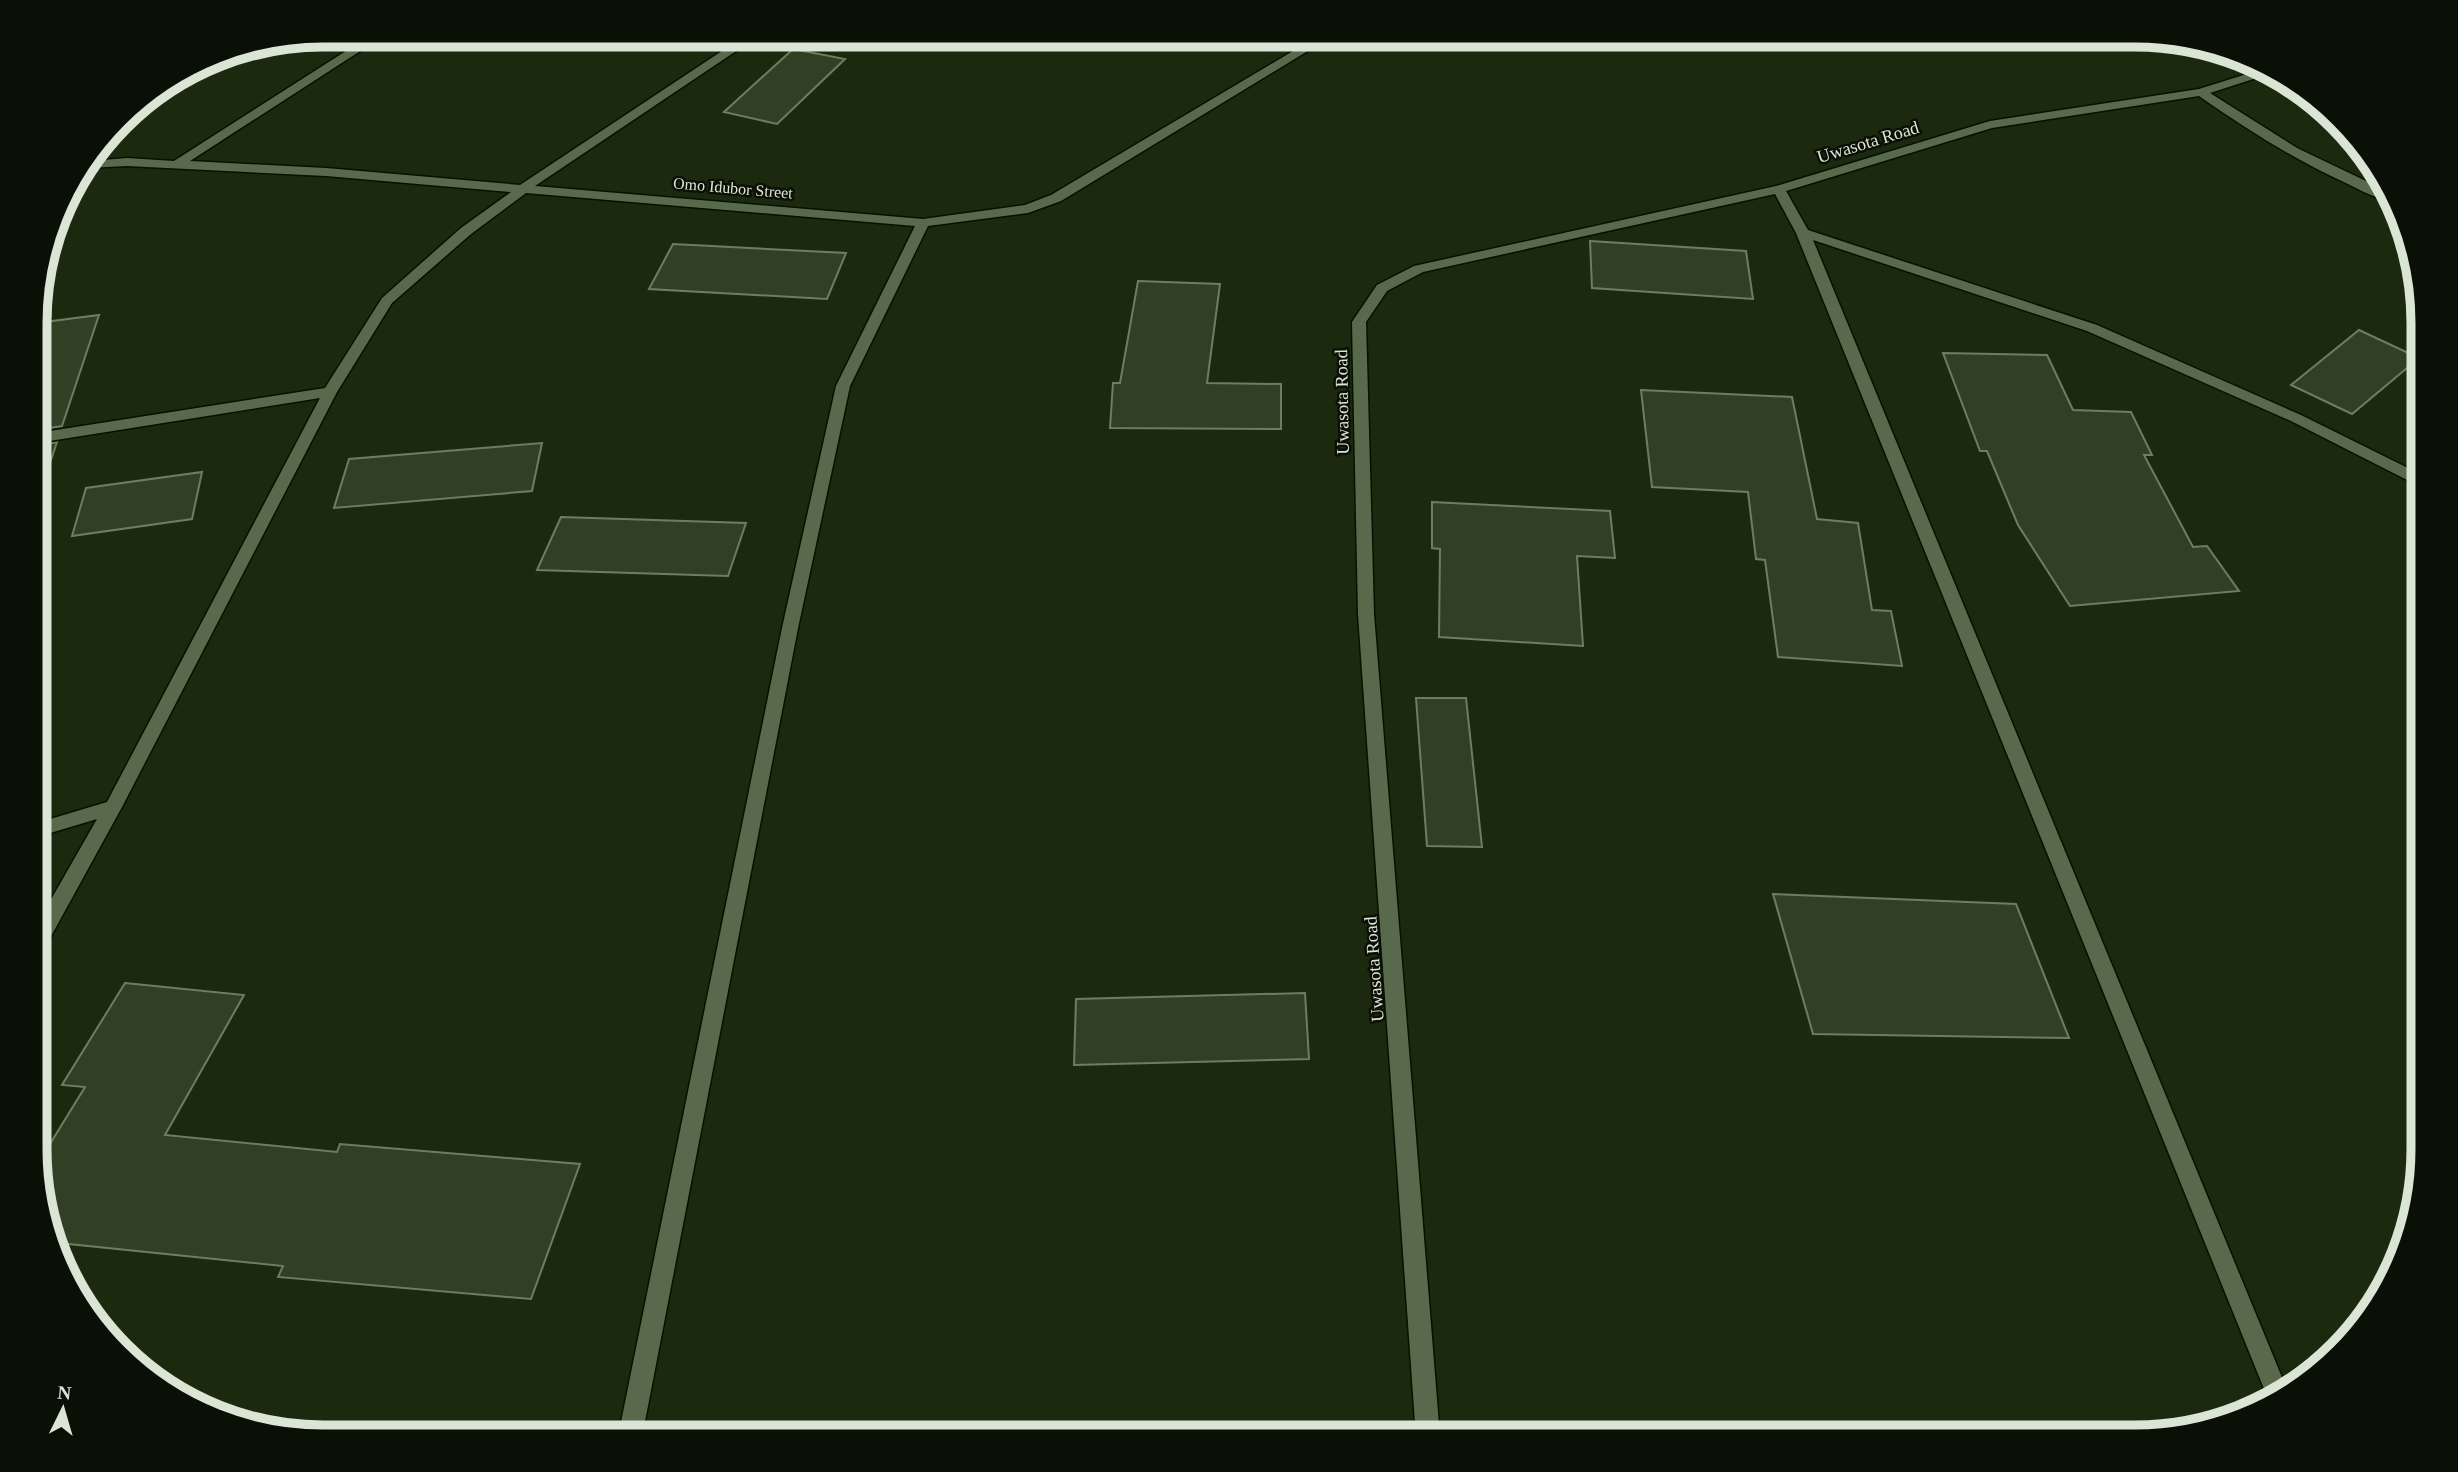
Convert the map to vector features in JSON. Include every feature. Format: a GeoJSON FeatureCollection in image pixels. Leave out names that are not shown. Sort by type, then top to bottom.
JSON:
{"type":"FeatureCollection","features":[{"type":"Feature","properties":{"kind":"street"},"geometry":{"type":"LineString","coordinates":[[176,165],[360,47]]}},
{"type":"Feature","properties":{"kind":"street"},"geometry":{"type":"LineString","coordinates":[[47,925],[113,807],[330,391],[387,301],[466,232],[524,188],[736,47]]}},
{"type":"Feature","properties":{"kind":"street","name":"Omo Idubor Street"},"geometry":{"type":"LineString","coordinates":[[98,164],[127,162],[326,172],[923,223],[1028,209],[1056,198],[1308,47]]}},
{"type":"Feature","properties":{"kind":"street","name":"Uwasota Road"},"geometry":{"type":"LineString","coordinates":[[1427,1425],[1366,614],[1359,322],[1382,288],[1419,269],[1779,189],[1990,125],[2201,92],[2255,75]]}},
{"type":"Feature","properties":{"kind":"street"},"geometry":{"type":"LineString","coordinates":[[2201,92],[2241,120],[2378,193]]}},
{"type":"Feature","properties":{"kind":"street"},"geometry":{"type":"LineString","coordinates":[[1779,189],[1803,233],[2275,1387]]}},
{"type":"Feature","properties":{"kind":"street"},"geometry":{"type":"LineString","coordinates":[[632,1425],[782,668],[843,386],[923,223]]}},
{"type":"Feature","properties":{"kind":"street"},"geometry":{"type":"LineString","coordinates":[[1803,233],[2092,328],[2296,418],[2411,476]]}},
{"type":"Feature","properties":{"kind":"street"},"geometry":{"type":"LineString","coordinates":[[47,436],[330,391]]}},
{"type":"Feature","properties":{"kind":"street"},"geometry":{"type":"LineString","coordinates":[[47,827],[113,807]]}},
{"type":"Feature","properties":{"kind":"building"},"geometry":{"type":"Polygon","coordinates":[[[793,49],[845,59],[777,124],[724,112],[793,49]]]}},
{"type":"Feature","properties":{"kind":"building"},"geometry":{"type":"Polygon","coordinates":[[[1590,241],[1746,251],[1753,299],[1592,288],[1590,241]]]}},
{"type":"Feature","properties":{"kind":"building"},"geometry":{"type":"Polygon","coordinates":[[[673,244],[846,253],[827,299],[649,289],[673,244]]]}},
{"type":"Feature","properties":{"kind":"building"},"geometry":{"type":"Polygon","coordinates":[[[1138,281],[1220,284],[1207,383],[1281,384],[1281,429],[1110,428],[1113,383],[1120,383],[1138,281]]]}},
{"type":"Feature","properties":{"kind":"building"},"geometry":{"type":"Polygon","coordinates":[[[99,315],[62,426],[47,428],[47,323],[99,315]]]}},
{"type":"Feature","properties":{"kind":"building"},"geometry":{"type":"Polygon","coordinates":[[[2359,330],[2411,354],[2411,365],[2352,414],[2291,385],[2359,330]]]}},
{"type":"Feature","properties":{"kind":"building"},"geometry":{"type":"Polygon","coordinates":[[[1943,353],[2047,355],[2073,410],[2131,412],[2152,455],[2144,455],[2193,547],[2207,546],[2239,591],[2070,606],[2018,525],[1987,451],[1980,451],[1943,353]]]}},
{"type":"Feature","properties":{"kind":"building"},"geometry":{"type":"Polygon","coordinates":[[[1641,390],[1792,397],[1817,519],[1858,523],[1872,610],[1891,611],[1902,666],[1778,657],[1765,560],[1756,559],[1748,492],[1652,487],[1641,390]]]}},
{"type":"Feature","properties":{"kind":"building"},"geometry":{"type":"Polygon","coordinates":[[[57,442],[47,472],[47,444],[57,442]]]}},
{"type":"Feature","properties":{"kind":"building"},"geometry":{"type":"Polygon","coordinates":[[[542,443],[532,491],[334,508],[349,459],[542,443]]]}},
{"type":"Feature","properties":{"kind":"building"},"geometry":{"type":"Polygon","coordinates":[[[202,472],[192,519],[72,536],[86,488],[202,472]]]}},
{"type":"Feature","properties":{"kind":"building"},"geometry":{"type":"Polygon","coordinates":[[[1432,502],[1610,511],[1615,558],[1577,556],[1583,646],[1439,637],[1440,549],[1432,548],[1432,502]]]}},
{"type":"Feature","properties":{"kind":"building"},"geometry":{"type":"Polygon","coordinates":[[[561,517],[746,523],[728,576],[537,570],[561,517]]]}},
{"type":"Feature","properties":{"kind":"building"},"geometry":{"type":"Polygon","coordinates":[[[1416,698],[1466,698],[1482,847],[1427,846],[1416,698]]]}},
{"type":"Feature","properties":{"kind":"building"},"geometry":{"type":"Polygon","coordinates":[[[1773,894],[2016,904],[2069,1038],[1813,1034],[1773,894]]]}},
{"type":"Feature","properties":{"kind":"building"},"geometry":{"type":"Polygon","coordinates":[[[125,983],[244,995],[165,1135],[337,1152],[340,1144],[580,1164],[531,1299],[278,1277],[283,1266],[64,1244],[53,1203],[47,1149],[85,1087],[62,1085],[125,983]]]}},
{"type":"Feature","properties":{"kind":"building"},"geometry":{"type":"Polygon","coordinates":[[[1305,993],[1309,1059],[1074,1065],[1076,999],[1305,993]]]}}]}
